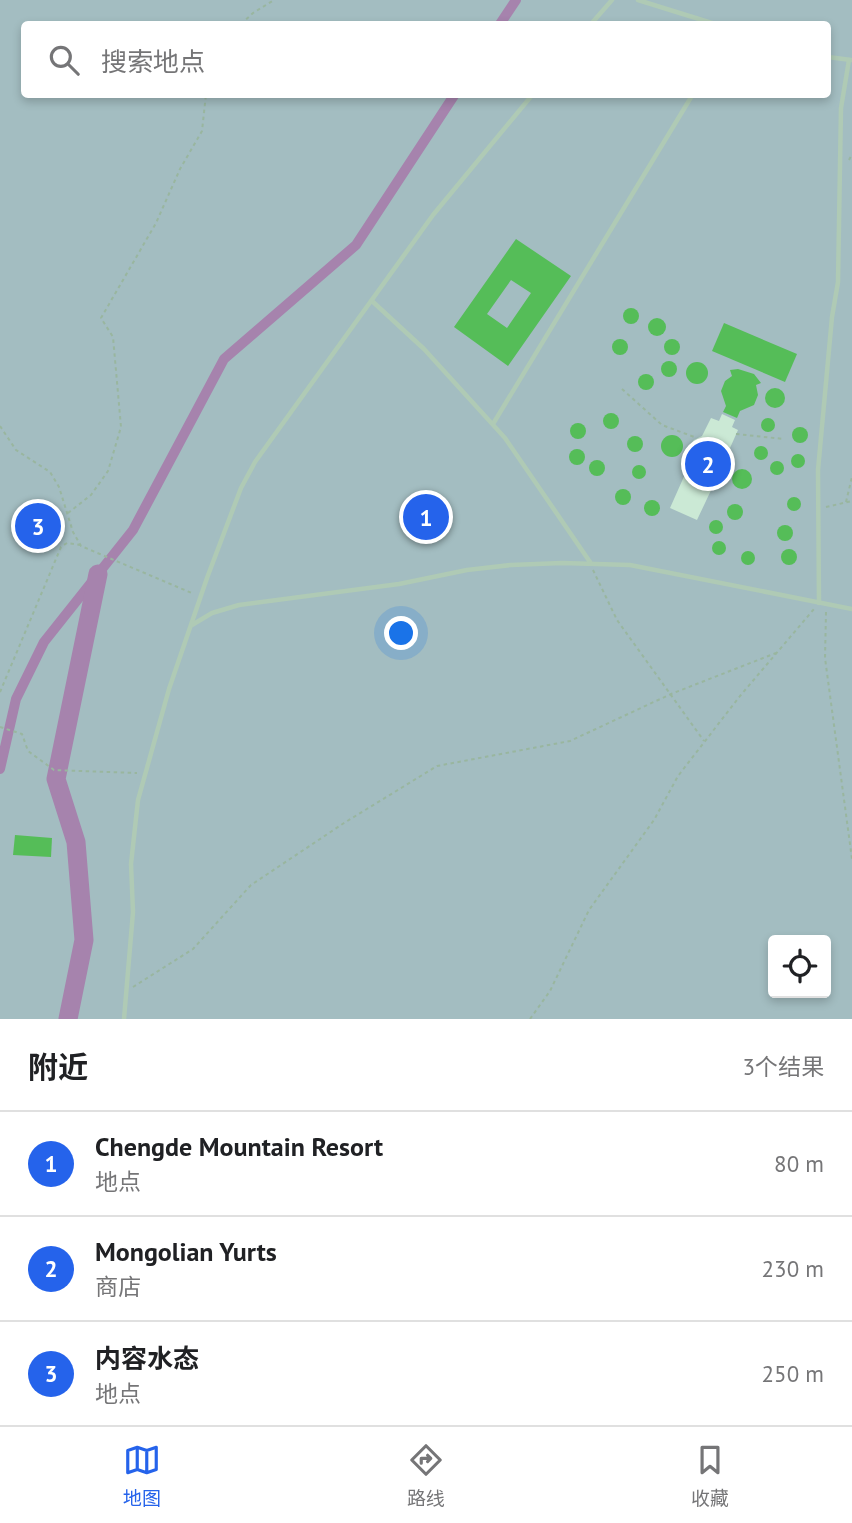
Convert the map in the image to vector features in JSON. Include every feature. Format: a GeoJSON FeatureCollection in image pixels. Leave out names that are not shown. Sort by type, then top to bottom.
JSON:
{"type":"FeatureCollection","features":[{"type":"Feature","properties":{"kind":"lane"},"geometry":{"type":"LineString","coordinates":[[594,21],[612,0]]}},
{"type":"Feature","properties":{"kind":"lane"},"geometry":{"type":"LineString","coordinates":[[638,0],[705,21]]}},
{"type":"Feature","properties":{"kind":"lane"},"geometry":{"type":"LineString","coordinates":[[819,603],[818,470],[840,251],[841,108],[851,60],[831,57]]}},
{"type":"Feature","properties":{"kind":"lane"},"geometry":{"type":"LineString","coordinates":[[124,1019],[133,912],[131,864],[138,800],[191,625],[241,488],[256,462],[433,215],[530,98]]}},
{"type":"Feature","properties":{"kind":"lane"},"geometry":{"type":"LineString","coordinates":[[493,424],[691,98]]}},
{"type":"Feature","properties":{"kind":"lane"},"geometry":{"type":"LineString","coordinates":[[372,300],[424,349],[505,438],[590,563]]}},
{"type":"Feature","properties":{"kind":"lane"},"geometry":{"type":"LineString","coordinates":[[191,625],[212,613],[239,605],[398,584],[467,570],[511,565],[590,563],[630,565],[852,609]]}},
{"type":"Feature","properties":{"kind":"path"},"geometry":{"type":"LineString","coordinates":[[244,21],[274,0]]}},
{"type":"Feature","properties":{"kind":"path"},"geometry":{"type":"LineString","coordinates":[[68,513],[91,495],[108,471],[121,427],[113,337],[101,318],[156,223],[180,169],[202,131],[206,98]]}},
{"type":"Feature","properties":{"kind":"path"},"geometry":{"type":"LineString","coordinates":[[622,389],[662,425],[697,438]]}},
{"type":"Feature","properties":{"kind":"path"},"geometry":{"type":"LineString","coordinates":[[0,426],[16,450],[50,471],[59,486],[73,533],[81,546]]}},
{"type":"Feature","properties":{"kind":"path"},"geometry":{"type":"LineString","coordinates":[[736,434],[784,439]]}},
{"type":"Feature","properties":{"kind":"path"},"geometry":{"type":"LineString","coordinates":[[846,502],[852,477]]}},
{"type":"Feature","properties":{"kind":"path"},"geometry":{"type":"LineString","coordinates":[[818,510],[852,501]]}},
{"type":"Feature","properties":{"kind":"path"},"geometry":{"type":"LineString","coordinates":[[0,691],[61,547],[67,543],[81,546],[201,597]]}},
{"type":"Feature","properties":{"kind":"path"},"geometry":{"type":"LineString","coordinates":[[590,563],[617,620],[704,742]]}},
{"type":"Feature","properties":{"kind":"path"},"geometry":{"type":"LineString","coordinates":[[530,1019],[550,991],[589,910],[654,820],[678,776],[819,603]]}},
{"type":"Feature","properties":{"kind":"path"},"geometry":{"type":"LineString","coordinates":[[826,604],[825,658],[852,859]]}},
{"type":"Feature","properties":{"kind":"path"},"geometry":{"type":"LineString","coordinates":[[127,992],[193,949],[251,885],[344,823],[437,766],[570,741],[671,694],[776,653]]}},
{"type":"Feature","properties":{"kind":"path"},"geometry":{"type":"LineString","coordinates":[[0,727],[22,734],[28,751],[54,770],[145,773]]}},
{"type":"Feature","properties":{"kind":"shaded area"},"geometry":{"type":"Polygon","coordinates":[[[0,0],[852,0],[852,1019],[0,1019],[0,0]]]}},
{"type":"Feature","properties":{"kind":"shaded area"},"geometry":{"type":"Polygon","coordinates":[[[722,414],[735,420],[732,427],[738,430],[730,448],[732,466],[726,477],[714,484],[697,520],[670,508],[686,472],[686,449],[702,436],[711,418],[719,421],[722,414]]]}},
{"type":"Feature","properties":{"kind":"building"},"geometry":{"type":"Polygon","coordinates":[[[516,239],[571,276],[508,366],[454,327],[516,239]],[[511,280],[487,314],[507,328],[531,293],[511,280]]]}},
{"type":"Feature","properties":{"kind":"building"},"geometry":{"type":"Polygon","coordinates":[[[631,308],[639,316],[631,324],[623,316],[631,308]]]}},
{"type":"Feature","properties":{"kind":"building"},"geometry":{"type":"Polygon","coordinates":[[[657,318],[663,321],[666,327],[663,333],[657,336],[651,333],[648,327],[651,321],[657,318]]]}},
{"type":"Feature","properties":{"kind":"building"},"geometry":{"type":"Polygon","coordinates":[[[724,323],[797,354],[785,382],[712,351],[724,323]]]}},
{"type":"Feature","properties":{"kind":"building"},"geometry":{"type":"Polygon","coordinates":[[[620,339],[628,347],[620,355],[612,347],[620,339]]]}},
{"type":"Feature","properties":{"kind":"building"},"geometry":{"type":"Polygon","coordinates":[[[672,339],[680,347],[672,355],[664,347],[672,339]]]}},
{"type":"Feature","properties":{"kind":"building"},"geometry":{"type":"Polygon","coordinates":[[[669,361],[677,369],[669,377],[661,369],[669,361]]]}},
{"type":"Feature","properties":{"kind":"building"},"geometry":{"type":"Polygon","coordinates":[[[693,362],[701,362],[708,369],[708,377],[701,384],[693,384],[686,377],[686,369],[693,362]]]}},
{"type":"Feature","properties":{"kind":"building"},"geometry":{"type":"Polygon","coordinates":[[[738,369],[754,374],[761,383],[756,385],[758,395],[754,405],[740,411],[737,418],[723,412],[726,406],[721,391],[725,381],[732,376],[730,370],[738,369]]]}},
{"type":"Feature","properties":{"kind":"building"},"geometry":{"type":"Polygon","coordinates":[[[646,374],[654,382],[646,390],[638,382],[646,374]]]}},
{"type":"Feature","properties":{"kind":"building"},"geometry":{"type":"Polygon","coordinates":[[[771,388],[779,388],[785,398],[779,408],[771,408],[765,402],[765,394],[771,388]]]}},
{"type":"Feature","properties":{"kind":"building"},"geometry":{"type":"Polygon","coordinates":[[[608,413],[614,413],[619,421],[617,427],[608,429],[603,424],[603,418],[608,413]]]}},
{"type":"Feature","properties":{"kind":"building"},"geometry":{"type":"Polygon","coordinates":[[[765,418],[771,418],[775,425],[771,432],[765,432],[761,428],[761,422],[765,418]]]}},
{"type":"Feature","properties":{"kind":"building"},"geometry":{"type":"Polygon","coordinates":[[[575,423],[581,423],[586,431],[584,437],[575,439],[570,434],[570,428],[575,423]]]}},
{"type":"Feature","properties":{"kind":"building"},"geometry":{"type":"Polygon","coordinates":[[[797,427],[803,427],[808,435],[806,441],[797,443],[792,438],[792,432],[797,427]]]}},
{"type":"Feature","properties":{"kind":"building"},"geometry":{"type":"Polygon","coordinates":[[[668,435],[676,435],[683,442],[683,450],[676,457],[668,457],[661,450],[661,442],[668,435]]]}},
{"type":"Feature","properties":{"kind":"building"},"geometry":{"type":"Polygon","coordinates":[[[632,436],[638,436],[643,444],[641,450],[632,452],[627,447],[627,441],[632,436]]]}},
{"type":"Feature","properties":{"kind":"building"},"geometry":{"type":"Polygon","coordinates":[[[758,446],[764,446],[768,453],[764,460],[758,460],[754,456],[754,450],[758,446]]]}},
{"type":"Feature","properties":{"kind":"building"},"geometry":{"type":"Polygon","coordinates":[[[574,449],[580,449],[585,457],[583,463],[574,465],[569,460],[569,454],[574,449]]]}},
{"type":"Feature","properties":{"kind":"building"},"geometry":{"type":"Polygon","coordinates":[[[795,454],[801,454],[805,461],[801,468],[795,468],[791,464],[791,458],[795,454]]]}},
{"type":"Feature","properties":{"kind":"building"},"geometry":{"type":"Polygon","coordinates":[[[594,460],[600,460],[605,468],[603,474],[594,476],[589,471],[589,465],[594,460]]]}},
{"type":"Feature","properties":{"kind":"building"},"geometry":{"type":"Polygon","coordinates":[[[774,461],[780,461],[784,468],[780,475],[774,475],[770,471],[770,465],[774,461]]]}},
{"type":"Feature","properties":{"kind":"building"},"geometry":{"type":"Polygon","coordinates":[[[636,465],[642,465],[646,472],[642,479],[636,479],[632,475],[632,469],[636,465]]]}},
{"type":"Feature","properties":{"kind":"building"},"geometry":{"type":"Polygon","coordinates":[[[742,469],[749,472],[752,479],[749,486],[742,489],[735,486],[732,479],[735,472],[742,469]]]}},
{"type":"Feature","properties":{"kind":"building"},"geometry":{"type":"Polygon","coordinates":[[[623,489],[631,497],[623,505],[615,497],[623,489]]]}},
{"type":"Feature","properties":{"kind":"building"},"geometry":{"type":"Polygon","coordinates":[[[791,497],[797,497],[801,504],[797,511],[791,511],[787,507],[787,501],[791,497]]]}},
{"type":"Feature","properties":{"kind":"building"},"geometry":{"type":"Polygon","coordinates":[[[649,500],[655,500],[660,508],[658,514],[649,516],[644,511],[644,505],[649,500]]]}},
{"type":"Feature","properties":{"kind":"building"},"geometry":{"type":"Polygon","coordinates":[[[732,504],[738,504],[743,512],[741,518],[732,520],[727,515],[727,509],[732,504]]]}},
{"type":"Feature","properties":{"kind":"building"},"geometry":{"type":"Polygon","coordinates":[[[47,509],[56,522],[30,541],[21,531],[47,509]]]}},
{"type":"Feature","properties":{"kind":"building"},"geometry":{"type":"Polygon","coordinates":[[[713,520],[719,520],[723,527],[719,534],[713,534],[709,530],[709,524],[713,520]]]}},
{"type":"Feature","properties":{"kind":"building"},"geometry":{"type":"Polygon","coordinates":[[[782,525],[788,525],[793,533],[791,539],[782,541],[777,536],[777,530],[782,525]]]}},
{"type":"Feature","properties":{"kind":"building"},"geometry":{"type":"Polygon","coordinates":[[[716,541],[722,541],[726,548],[722,555],[716,555],[712,551],[712,545],[716,541]]]}},
{"type":"Feature","properties":{"kind":"building"},"geometry":{"type":"Polygon","coordinates":[[[786,549],[792,549],[797,557],[795,563],[786,565],[781,560],[781,554],[786,549]]]}},
{"type":"Feature","properties":{"kind":"building"},"geometry":{"type":"Polygon","coordinates":[[[745,551],[751,551],[755,558],[751,565],[745,565],[741,561],[741,555],[745,551]]]}},
{"type":"Feature","properties":{"kind":"building"},"geometry":{"type":"Polygon","coordinates":[[[15,835],[52,838],[51,857],[13,855],[15,835]]]}},
{"type":"Feature","properties":{"kind":"waterway"},"geometry":{"type":"LineString","coordinates":[[502,21],[516,0]]}},
{"type":"Feature","properties":{"kind":"waterway"},"geometry":{"type":"LineString","coordinates":[[0,769],[16,699],[44,642],[133,530],[224,359],[356,245],[452,98]]}},
{"type":"Feature","properties":{"kind":"waterway"},"geometry":{"type":"LineString","coordinates":[[68,1019],[84,940],[76,842],[56,779],[98,574]]}},
{"type":"Feature","properties":{"kind":"place","name":"Mongolian Yurts"},"geometry":{"type":"Point","coordinates":[708,464]}},
{"type":"Feature","properties":{"kind":"place","name":"Chengde Mountain Resort"},"geometry":{"type":"Point","coordinates":[426,517]}},
{"type":"Feature","properties":{"kind":"place","name":"内容水态"},"geometry":{"type":"Point","coordinates":[38,526]}}]}
